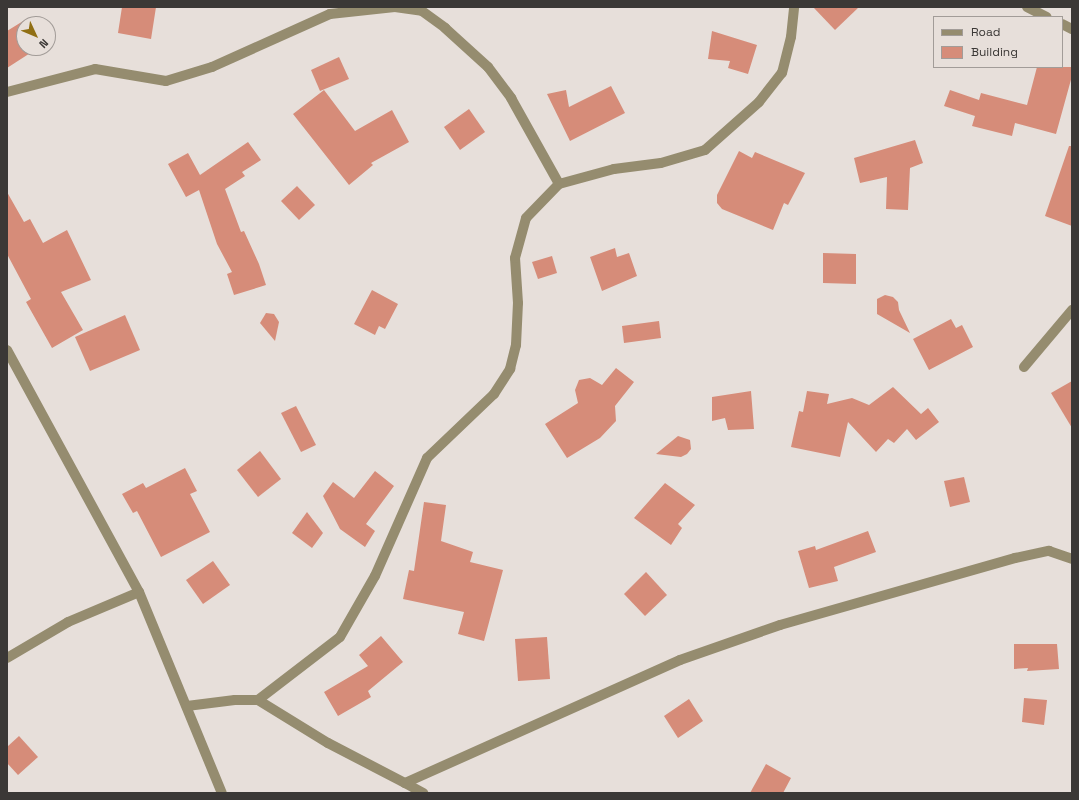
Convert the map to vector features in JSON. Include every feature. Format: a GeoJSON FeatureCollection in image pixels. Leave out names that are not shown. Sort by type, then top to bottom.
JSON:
{"type":"FeatureCollection","features":[{"type":"Feature","properties":{"kind":"street"},"geometry":{"type":"LineString","coordinates":[[321,7],[330,14]]}},
{"type":"Feature","properties":{"kind":"street"},"geometry":{"type":"LineString","coordinates":[[7,92],[95,68],[166,81],[212,67],[330,14],[395,7],[422,11],[446,28],[488,67],[511,98],[559,184]]}},
{"type":"Feature","properties":{"kind":"street"},"geometry":{"type":"LineString","coordinates":[[258,700],[340,637],[361,604],[375,576],[427,458],[494,394],[510,369],[516,345],[517,252],[526,218],[559,184],[614,169],[661,163],[705,150],[759,102],[782,72],[791,37],[794,7]]}},
{"type":"Feature","properties":{"kind":"street"},"geometry":{"type":"LineString","coordinates":[[1027,7],[1046,16]]}},
{"type":"Feature","properties":{"kind":"street"},"geometry":{"type":"LineString","coordinates":[[1024,367],[1072,310]]}},
{"type":"Feature","properties":{"kind":"street"},"geometry":{"type":"LineString","coordinates":[[7,350],[139,592],[222,793]]}},
{"type":"Feature","properties":{"kind":"street"},"geometry":{"type":"LineString","coordinates":[[405,783],[680,660],[780,625],[1015,558],[1049,552],[1072,559]]}},
{"type":"Feature","properties":{"kind":"street"},"geometry":{"type":"LineString","coordinates":[[7,658],[68,622],[139,592]]}},
{"type":"Feature","properties":{"kind":"street"},"geometry":{"type":"LineString","coordinates":[[187,706],[235,700],[258,700],[328,743],[423,793]]}},
{"type":"Feature","properties":{"kind":"building"},"geometry":{"type":"Polygon","coordinates":[[[122,7],[156,7],[151,39],[118,33],[122,7]]]}},
{"type":"Feature","properties":{"kind":"building"},"geometry":{"type":"Polygon","coordinates":[[[813,7],[859,7],[835,30],[813,7]]]}},
{"type":"Feature","properties":{"kind":"building"},"geometry":{"type":"Polygon","coordinates":[[[16,25],[16,56],[26,56],[7,68],[7,31],[16,25]]]}},
{"type":"Feature","properties":{"kind":"building"},"geometry":{"type":"Polygon","coordinates":[[[712,31],[757,45],[748,74],[728,68],[730,61],[708,59],[712,31]]]}},
{"type":"Feature","properties":{"kind":"building"},"geometry":{"type":"Polygon","coordinates":[[[339,57],[349,79],[320,91],[311,70],[339,57]]]}},
{"type":"Feature","properties":{"kind":"building"},"geometry":{"type":"Polygon","coordinates":[[[1072,67],[1072,76],[1056,134],[1015,123],[1012,136],[972,126],[975,116],[944,106],[950,90],[979,100],[981,93],[1027,105],[1037,68],[1072,67]]]}},
{"type":"Feature","properties":{"kind":"building"},"geometry":{"type":"Polygon","coordinates":[[[611,86],[625,113],[570,141],[547,94],[566,90],[569,107],[611,86]]]}},
{"type":"Feature","properties":{"kind":"building"},"geometry":{"type":"Polygon","coordinates":[[[324,90],[355,131],[392,110],[409,142],[371,163],[373,165],[349,185],[293,114],[324,90]]]}},
{"type":"Feature","properties":{"kind":"building"},"geometry":{"type":"Polygon","coordinates":[[[469,109],[485,132],[460,150],[444,127],[469,109]]]}},
{"type":"Feature","properties":{"kind":"building"},"geometry":{"type":"Polygon","coordinates":[[[915,140],[923,163],[910,168],[908,210],[886,209],[887,177],[860,183],[854,158],[915,140]]]}},
{"type":"Feature","properties":{"kind":"building"},"geometry":{"type":"Polygon","coordinates":[[[248,142],[261,160],[242,172],[245,176],[225,189],[241,232],[244,231],[259,264],[266,285],[234,295],[227,274],[232,272],[217,244],[199,190],[186,197],[168,164],[188,153],[200,175],[248,142]]]}},
{"type":"Feature","properties":{"kind":"building"},"geometry":{"type":"Polygon","coordinates":[[[1069,146],[1072,146],[1072,226],[1045,216],[1069,146]]]}},
{"type":"Feature","properties":{"kind":"building"},"geometry":{"type":"Polygon","coordinates":[[[739,151],[752,158],[755,152],[805,173],[788,205],[784,203],[773,230],[722,209],[717,203],[717,195],[739,151]]]}},
{"type":"Feature","properties":{"kind":"building"},"geometry":{"type":"Polygon","coordinates":[[[297,186],[315,205],[299,220],[281,201],[297,186]]]}},
{"type":"Feature","properties":{"kind":"building"},"geometry":{"type":"Polygon","coordinates":[[[7,192],[24,222],[30,219],[43,243],[67,230],[91,280],[61,292],[83,330],[52,348],[26,302],[31,299],[7,254],[7,192]]]}},
{"type":"Feature","properties":{"kind":"building"},"geometry":{"type":"Polygon","coordinates":[[[615,248],[617,257],[629,253],[637,276],[602,291],[590,257],[615,248]]]}},
{"type":"Feature","properties":{"kind":"building"},"geometry":{"type":"Polygon","coordinates":[[[823,253],[856,254],[856,284],[823,283],[823,253]]]}},
{"type":"Feature","properties":{"kind":"building"},"geometry":{"type":"Polygon","coordinates":[[[552,256],[557,273],[538,279],[532,262],[552,256]]]}},
{"type":"Feature","properties":{"kind":"building"},"geometry":{"type":"Polygon","coordinates":[[[372,290],[398,304],[385,329],[379,326],[375,335],[354,324],[372,290]]]}},
{"type":"Feature","properties":{"kind":"building"},"geometry":{"type":"Polygon","coordinates":[[[885,295],[893,297],[898,302],[899,310],[910,333],[877,314],[877,299],[885,295]]]}},
{"type":"Feature","properties":{"kind":"building"},"geometry":{"type":"Polygon","coordinates":[[[266,313],[274,314],[279,322],[275,341],[260,323],[266,313]]]}},
{"type":"Feature","properties":{"kind":"building"},"geometry":{"type":"Polygon","coordinates":[[[125,315],[140,350],[90,371],[75,337],[125,315]]]}},
{"type":"Feature","properties":{"kind":"building"},"geometry":{"type":"Polygon","coordinates":[[[951,319],[956,328],[962,325],[973,347],[929,370],[913,339],[951,319]]]}},
{"type":"Feature","properties":{"kind":"building"},"geometry":{"type":"Polygon","coordinates":[[[659,321],[661,338],[624,343],[622,326],[659,321]]]}},
{"type":"Feature","properties":{"kind":"building"},"geometry":{"type":"Polygon","coordinates":[[[616,368],[634,382],[615,406],[616,421],[600,438],[567,458],[545,424],[578,403],[575,390],[579,380],[590,378],[602,385],[616,368]]]}},
{"type":"Feature","properties":{"kind":"building"},"geometry":{"type":"Polygon","coordinates":[[[1072,381],[1072,428],[1051,393],[1072,381]]]}},
{"type":"Feature","properties":{"kind":"building"},"geometry":{"type":"Polygon","coordinates":[[[893,387],[921,414],[928,408],[939,422],[916,440],[907,429],[894,443],[888,439],[876,452],[848,422],[840,457],[791,447],[799,411],[803,412],[807,391],[829,394],[827,404],[852,398],[869,405],[893,387]]]}},
{"type":"Feature","properties":{"kind":"building"},"geometry":{"type":"Polygon","coordinates":[[[751,391],[754,429],[728,430],[725,418],[712,421],[712,397],[751,391]]]}},
{"type":"Feature","properties":{"kind":"building"},"geometry":{"type":"Polygon","coordinates":[[[296,406],[316,445],[301,452],[281,413],[296,406]]]}},
{"type":"Feature","properties":{"kind":"building"},"geometry":{"type":"Polygon","coordinates":[[[678,436],[690,440],[691,449],[687,454],[681,457],[656,454],[678,436]]]}},
{"type":"Feature","properties":{"kind":"building"},"geometry":{"type":"Polygon","coordinates":[[[260,451],[281,479],[258,497],[237,470],[260,451]]]}},
{"type":"Feature","properties":{"kind":"building"},"geometry":{"type":"Polygon","coordinates":[[[185,468],[197,491],[190,494],[210,532],[161,557],[137,511],[133,513],[122,494],[143,483],[146,488],[185,468]]]}},
{"type":"Feature","properties":{"kind":"building"},"geometry":{"type":"Polygon","coordinates":[[[375,471],[394,486],[366,524],[375,531],[365,547],[340,529],[323,496],[333,482],[354,498],[375,471]]]}},
{"type":"Feature","properties":{"kind":"building"},"geometry":{"type":"Polygon","coordinates":[[[964,477],[970,502],[950,507],[944,481],[964,477]]]}},
{"type":"Feature","properties":{"kind":"building"},"geometry":{"type":"Polygon","coordinates":[[[665,483],[695,505],[678,524],[682,528],[671,545],[634,518],[665,483]]]}},
{"type":"Feature","properties":{"kind":"building"},"geometry":{"type":"Polygon","coordinates":[[[424,502],[446,505],[441,541],[473,552],[470,562],[503,570],[484,641],[458,634],[464,612],[403,599],[409,570],[414,571],[424,502]]]}},
{"type":"Feature","properties":{"kind":"building"},"geometry":{"type":"Polygon","coordinates":[[[307,512],[323,533],[312,548],[292,533],[307,512]]]}},
{"type":"Feature","properties":{"kind":"building"},"geometry":{"type":"Polygon","coordinates":[[[868,531],[876,552],[834,567],[838,581],[809,588],[798,551],[815,546],[816,550],[868,531]]]}},
{"type":"Feature","properties":{"kind":"building"},"geometry":{"type":"Polygon","coordinates":[[[213,561],[230,585],[203,604],[186,580],[213,561]]]}},
{"type":"Feature","properties":{"kind":"building"},"geometry":{"type":"Polygon","coordinates":[[[646,572],[667,595],[645,616],[624,594],[646,572]]]}},
{"type":"Feature","properties":{"kind":"building"},"geometry":{"type":"Polygon","coordinates":[[[381,636],[403,662],[368,691],[371,697],[338,716],[324,692],[368,666],[359,655],[381,636]]]}},
{"type":"Feature","properties":{"kind":"building"},"geometry":{"type":"Polygon","coordinates":[[[547,637],[550,679],[518,681],[515,639],[547,637]]]}},
{"type":"Feature","properties":{"kind":"building"},"geometry":{"type":"Polygon","coordinates":[[[1014,644],[1057,644],[1059,669],[1027,671],[1028,668],[1014,669],[1014,644]]]}},
{"type":"Feature","properties":{"kind":"building"},"geometry":{"type":"Polygon","coordinates":[[[1024,698],[1047,700],[1044,725],[1022,722],[1024,698]]]}},
{"type":"Feature","properties":{"kind":"building"},"geometry":{"type":"Polygon","coordinates":[[[689,699],[703,721],[678,738],[664,716],[689,699]]]}},
{"type":"Feature","properties":{"kind":"building"},"geometry":{"type":"Polygon","coordinates":[[[19,736],[38,757],[18,775],[7,763],[7,747],[19,736]]]}},
{"type":"Feature","properties":{"kind":"building"},"geometry":{"type":"Polygon","coordinates":[[[766,764],[791,778],[783,793],[750,793],[766,764]]]}}]}
